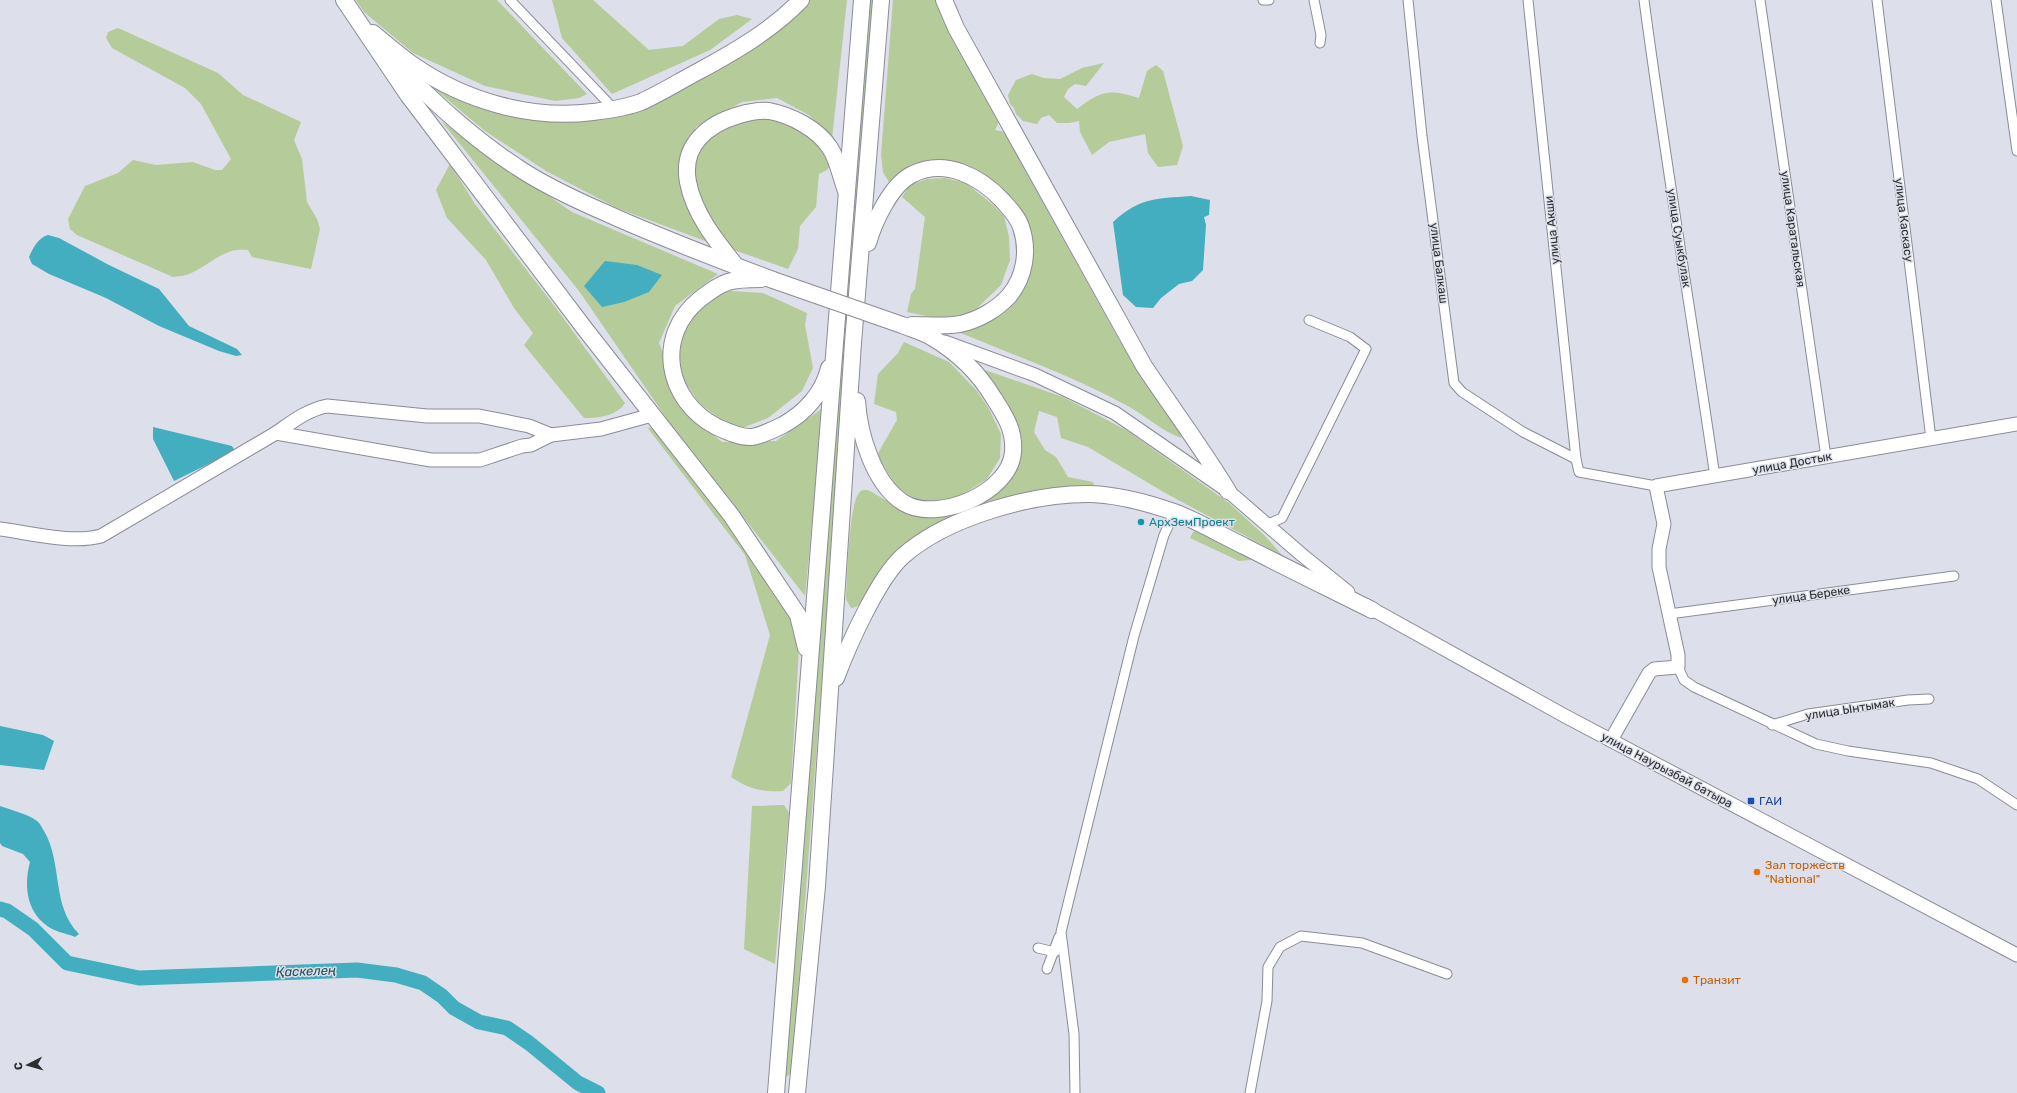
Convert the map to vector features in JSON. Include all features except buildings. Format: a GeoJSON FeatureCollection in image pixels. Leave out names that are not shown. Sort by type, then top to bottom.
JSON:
{"type":"FeatureCollection","features":[{"type":"Feature","properties":{"kind":"highway"},"geometry":{"type":"LineString","coordinates":[[344,0],[408,95],[652,415],[731,515],[798,615],[809,664]]}},
{"type":"Feature","properties":{"kind":"highway"},"geometry":{"type":"LineString","coordinates":[[358,20],[414,66],[475,97],[512,109],[544,114],[581,113],[614,109],[640,102],[738,50],[775,23],[801,0]]}},
{"type":"Feature","properties":{"kind":"highway"},"geometry":{"type":"LineString","coordinates":[[776,1093],[809,664],[848,196],[862,0]]}},
{"type":"Feature","properties":{"kind":"highway"},"geometry":{"type":"LineString","coordinates":[[797,1093],[816,886],[853,343],[881,0]]}},
{"type":"Feature","properties":{"kind":"highway"},"geometry":{"type":"LineString","coordinates":[[944,0],[956,28],[1144,366],[1172,409],[1197,441],[1228,491]]}},
{"type":"Feature","properties":{"kind":"highway"},"geometry":{"type":"LineString","coordinates":[[358,20],[389,57],[444,111],[478,139],[518,168],[566,195],[659,237],[932,337],[966,362],[986,386],[1008,420],[1013,435],[1013,453],[1010,466],[1000,480],[986,492],[966,502],[933,509],[918,509],[905,504],[895,497],[883,481],[868,452],[858,419],[853,343]]}},
{"type":"Feature","properties":{"kind":"highway"},"geometry":{"type":"LineString","coordinates":[[736,266],[713,237],[693,200],[688,181],[687,165],[691,152],[707,129],[722,120],[749,112],[769,111],[788,116],[818,135],[831,148],[848,196]]}},
{"type":"Feature","properties":{"kind":"highway"},"geometry":{"type":"LineString","coordinates":[[860,270],[870,233],[880,212],[895,189],[913,174],[938,168],[966,173],[982,181],[1011,209],[1021,226],[1025,258],[1022,274],[1014,290],[1004,302],[992,311],[961,324],[902,325]]}},
{"type":"Feature","properties":{"kind":"highway"},"geometry":{"type":"LineString","coordinates":[[773,280],[734,279],[723,284],[689,308],[682,318],[675,334],[670,356],[673,377],[691,408],[708,422],[727,432],[750,437],[770,432],[797,417],[816,397],[827,377],[836,339]]}},
{"type":"Feature","properties":{"kind":"highway"},"geometry":{"type":"LineString","coordinates":[[828,723],[836,680],[843,659],[884,579],[902,556],[952,525],[978,515],[1042,497],[1092,494],[1128,499],[1174,512],[1372,610]]}},
{"type":"Feature","properties":{"kind":"street"},"geometry":{"type":"LineString","coordinates":[[510,0],[614,109]]}},
{"type":"Feature","properties":{"kind":"street"},"geometry":{"type":"LineString","coordinates":[[1263,0],[1270,0]]}},
{"type":"Feature","properties":{"kind":"street"},"geometry":{"type":"LineString","coordinates":[[1314,0],[1321,35],[1320,43]]}},
{"type":"Feature","properties":{"kind":"street","name":"улица Балкаш"},"geometry":{"type":"LineString","coordinates":[[1408,0],[1422,136],[1454,383],[1462,392],[1523,432],[1576,459]]}},
{"type":"Feature","properties":{"kind":"street","name":"улица Акши"},"geometry":{"type":"LineString","coordinates":[[1528,0],[1576,459]]}},
{"type":"Feature","properties":{"kind":"street","name":"улица Суыкбулак"},"geometry":{"type":"LineString","coordinates":[[1644,0],[1664,143],[1715,477]]}},
{"type":"Feature","properties":{"kind":"street","name":"улица Каратальская"},"geometry":{"type":"LineString","coordinates":[[1760,0],[1826,457]]}},
{"type":"Feature","properties":{"kind":"street","name":"улица Каскасу"},"geometry":{"type":"LineString","coordinates":[[1877,0],[1931,439]]}},
{"type":"Feature","properties":{"kind":"street"},"geometry":{"type":"LineString","coordinates":[[1996,0],[2017,151]]}},
{"type":"Feature","properties":{"kind":"street"},"geometry":{"type":"LineString","coordinates":[[1268,524],[1282,518],[1366,349],[1350,337],[1309,320]]}},
{"type":"Feature","properties":{"kind":"street","name":"улица Наурызбай батыра"},"geometry":{"type":"LineString","coordinates":[[932,337],[1035,376],[1115,413],[1228,491],[1268,524],[1326,576],[1372,610],[1610,740],[2017,955]]}},
{"type":"Feature","properties":{"kind":"street"},"geometry":{"type":"LineString","coordinates":[[0,529],[70,538],[92,538],[101,536],[276,433],[300,416],[316,408],[327,406],[427,416],[479,416],[529,426],[551,435]]}},
{"type":"Feature","properties":{"kind":"street"},"geometry":{"type":"LineString","coordinates":[[276,433],[431,460],[480,460],[522,446],[531,445],[551,435],[601,429],[652,415]]}},
{"type":"Feature","properties":{"kind":"street","name":"улица Достык"},"geometry":{"type":"LineString","coordinates":[[1576,459],[1579,472],[1656,486],[2017,424]]}},
{"type":"Feature","properties":{"kind":"street"},"geometry":{"type":"LineString","coordinates":[[1656,486],[1664,524],[1659,549],[1660,567],[1678,655],[1678,667],[1684,680],[1694,687],[1816,744],[1848,751],[1931,763],[1978,779],[2017,805]]}},
{"type":"Feature","properties":{"kind":"street"},"geometry":{"type":"LineString","coordinates":[[1048,969],[1061,932],[1150,575],[1174,512]]}},
{"type":"Feature","properties":{"kind":"street","name":"улица Береке"},"geometry":{"type":"LineString","coordinates":[[1669,614],[1954,576]]}},
{"type":"Feature","properties":{"kind":"street"},"geometry":{"type":"LineString","coordinates":[[1610,740],[1649,673],[1654,669],[1678,667]]}},
{"type":"Feature","properties":{"kind":"street","name":"улица Ынтымак"},"geometry":{"type":"LineString","coordinates":[[1772,724],[1808,714],[1908,700],[1929,699]]}},
{"type":"Feature","properties":{"kind":"street"},"geometry":{"type":"LineString","coordinates":[[1061,932],[1074,1034],[1075,1093]]}},
{"type":"Feature","properties":{"kind":"street"},"geometry":{"type":"LineString","coordinates":[[1250,1093],[1267,1001],[1268,967],[1280,947],[1300,936],[1362,943],[1447,974]]}},
{"type":"Feature","properties":{"kind":"street"},"geometry":{"type":"LineString","coordinates":[[1038,948],[1055,952]]}},
{"type":"Feature","properties":{"kind":"green space"},"geometry":{"type":"Polygon","coordinates":[[[356,0],[497,0],[587,94],[579,98],[555,101],[485,86],[413,53],[364,12],[356,0]]]}},
{"type":"Feature","properties":{"kind":"green space"},"geometry":{"type":"Polygon","coordinates":[[[552,0],[593,0],[649,50],[683,46],[719,19],[737,15],[752,19],[710,50],[612,94],[562,38],[552,0]]]}},
{"type":"Feature","properties":{"kind":"green space"},"geometry":{"type":"Polygon","coordinates":[[[808,0],[847,0],[832,139],[809,115],[777,98],[742,102],[696,127],[681,165],[713,244],[617,208],[546,171],[485,131],[412,70],[451,93],[612,115],[808,0]]]}},
{"type":"Feature","properties":{"kind":"green space"},"geometry":{"type":"Polygon","coordinates":[[[868,0],[874,0],[792,1072],[785,1078],[829,477],[868,0]]]}},
{"type":"Feature","properties":{"kind":"green space"},"geometry":{"type":"Polygon","coordinates":[[[893,0],[939,0],[1000,119],[995,130],[1010,133],[1019,160],[1122,345],[1171,413],[1180,431],[1181,438],[1166,431],[1140,413],[1106,394],[1043,366],[958,332],[1005,310],[1025,281],[1029,249],[975,172],[900,178],[889,182],[883,172],[881,155],[893,0]]]}},
{"type":"Feature","properties":{"kind":"green space"},"geometry":{"type":"Polygon","coordinates":[[[118,28],[218,73],[243,95],[301,122],[294,140],[302,159],[307,202],[317,219],[320,229],[311,269],[252,257],[248,250],[240,250],[224,254],[189,274],[173,277],[77,235],[70,229],[68,219],[85,186],[118,173],[133,160],[156,165],[193,162],[215,170],[222,170],[231,159],[201,104],[185,88],[112,48],[106,38],[108,32],[118,28]]]}},
{"type":"Feature","properties":{"kind":"green space"},"geometry":{"type":"Polygon","coordinates":[[[1104,63],[1086,86],[1075,84],[1068,89],[1064,97],[1077,109],[1093,98],[1106,93],[1120,93],[1139,98],[1147,71],[1156,65],[1163,71],[1183,146],[1177,165],[1158,167],[1148,153],[1145,134],[1109,142],[1092,155],[1080,132],[1079,121],[1057,123],[1049,115],[1041,118],[1037,124],[1023,121],[1016,114],[1014,108],[1010,104],[1008,95],[1016,80],[1032,74],[1044,78],[1060,79],[1082,68],[1104,63]]]}},
{"type":"Feature","properties":{"kind":"green space"},"geometry":{"type":"Polygon","coordinates":[[[749,117],[785,120],[816,141],[832,162],[827,170],[819,174],[816,207],[800,226],[798,249],[788,269],[734,250],[713,229],[695,184],[696,153],[723,126],[749,117]]]}},
{"type":"Feature","properties":{"kind":"green space"},"geometry":{"type":"Polygon","coordinates":[[[442,122],[572,212],[718,274],[675,306],[659,343],[689,415],[722,442],[776,441],[823,408],[805,596],[669,422],[579,291],[442,122]]]}},
{"type":"Feature","properties":{"kind":"green space"},"geometry":{"type":"Polygon","coordinates":[[[450,164],[475,204],[553,304],[625,403],[617,411],[601,417],[584,418],[524,345],[533,333],[514,308],[486,260],[447,218],[436,190],[450,164]]]}},
{"type":"Feature","properties":{"kind":"green space"},"geometry":{"type":"Polygon","coordinates":[[[945,178],[966,183],[1004,216],[1009,237],[1010,260],[1001,285],[971,314],[936,318],[907,312],[911,294],[915,289],[925,217],[902,197],[910,185],[927,179],[945,178]]]}},
{"type":"Feature","properties":{"kind":"green space"},"geometry":{"type":"Polygon","coordinates":[[[731,291],[763,293],[807,313],[805,325],[813,368],[802,391],[768,418],[742,428],[728,425],[699,403],[681,376],[676,358],[679,339],[695,313],[719,293],[731,291]]]}},
{"type":"Feature","properties":{"kind":"green space"},"geometry":{"type":"Polygon","coordinates":[[[904,342],[949,362],[977,391],[989,409],[1001,434],[1000,458],[987,479],[955,499],[920,501],[898,489],[877,455],[897,420],[896,412],[874,404],[878,374],[898,353],[904,342]]]}},
{"type":"Feature","properties":{"kind":"green space"},"geometry":{"type":"Polygon","coordinates":[[[979,368],[1063,397],[1126,430],[1229,503],[1265,536],[1283,556],[1167,494],[1088,447],[1061,438],[1057,417],[1039,411],[1034,432],[1045,450],[1056,457],[1068,477],[1093,482],[1095,488],[1064,487],[1026,494],[951,518],[922,534],[889,558],[868,596],[863,602],[851,608],[846,599],[849,543],[853,512],[856,500],[861,491],[870,491],[906,512],[972,503],[1016,463],[979,368]]]}},
{"type":"Feature","properties":{"kind":"green space"},"geometry":{"type":"Polygon","coordinates":[[[647,427],[661,432],[791,613],[799,648],[791,783],[783,791],[756,789],[731,777],[770,635],[745,555],[647,427]]]}},
{"type":"Feature","properties":{"kind":"green space"},"geometry":{"type":"Polygon","coordinates":[[[1196,531],[1204,533],[1252,557],[1251,560],[1239,561],[1190,538],[1193,532],[1196,531]]]}},
{"type":"Feature","properties":{"kind":"green space"},"geometry":{"type":"Polygon","coordinates":[[[784,805],[789,813],[775,964],[744,949],[752,806],[784,805]]]}},
{"type":"Feature","properties":{"kind":"water"},"geometry":{"type":"Polygon","coordinates":[[[1191,196],[1210,200],[1209,215],[1204,217],[1206,225],[1203,270],[1192,281],[1179,284],[1161,298],[1153,308],[1136,307],[1123,295],[1113,222],[1132,208],[1149,201],[1191,196]]]}},
{"type":"Feature","properties":{"kind":"water"},"geometry":{"type":"Polygon","coordinates":[[[48,235],[59,238],[109,265],[159,289],[189,326],[237,349],[242,355],[236,356],[219,351],[159,326],[106,298],[49,274],[32,264],[29,257],[32,250],[41,238],[48,235]]]}},
{"type":"Feature","properties":{"kind":"water"},"geometry":{"type":"Polygon","coordinates":[[[605,261],[637,265],[662,275],[649,292],[624,302],[602,307],[584,286],[605,261]]]}},
{"type":"Feature","properties":{"kind":"water"},"geometry":{"type":"Polygon","coordinates":[[[153,427],[232,446],[235,451],[174,481],[153,439],[153,427]]]}},
{"type":"Feature","properties":{"kind":"water"},"geometry":{"type":"Polygon","coordinates":[[[0,726],[43,735],[54,741],[44,770],[0,765],[0,726]]]}},
{"type":"Feature","properties":{"kind":"water"},"geometry":{"type":"Polygon","coordinates":[[[0,806],[24,814],[37,821],[44,831],[50,843],[54,857],[64,911],[70,923],[79,934],[75,937],[56,931],[49,927],[39,919],[34,912],[28,896],[27,888],[30,862],[23,854],[2,846],[0,843],[0,806]]]}},
{"type":"Feature","properties":{"kind":"waterway","name":"Қаскелең"},"geometry":{"type":"LineString","coordinates":[[0,909],[7,911],[33,929],[67,963],[139,978],[357,970],[396,975],[423,983],[442,996],[454,1008],[479,1022],[507,1028],[529,1043],[578,1083],[598,1093]]}},
{"type":"Feature","properties":{"kind":"place","name":"АрхЗемПроект"},"geometry":{"type":"Point","coordinates":[1141,522]}},
{"type":"Feature","properties":{"kind":"place","name":"ГАИ"},"geometry":{"type":"Point","coordinates":[1751,801]}},
{"type":"Feature","properties":{"kind":"place","name":"Зал торжеств \"National\""},"geometry":{"type":"Point","coordinates":[1757,872]}},
{"type":"Feature","properties":{"kind":"place","name":"Транзит"},"geometry":{"type":"Point","coordinates":[1685,980]}}]}
